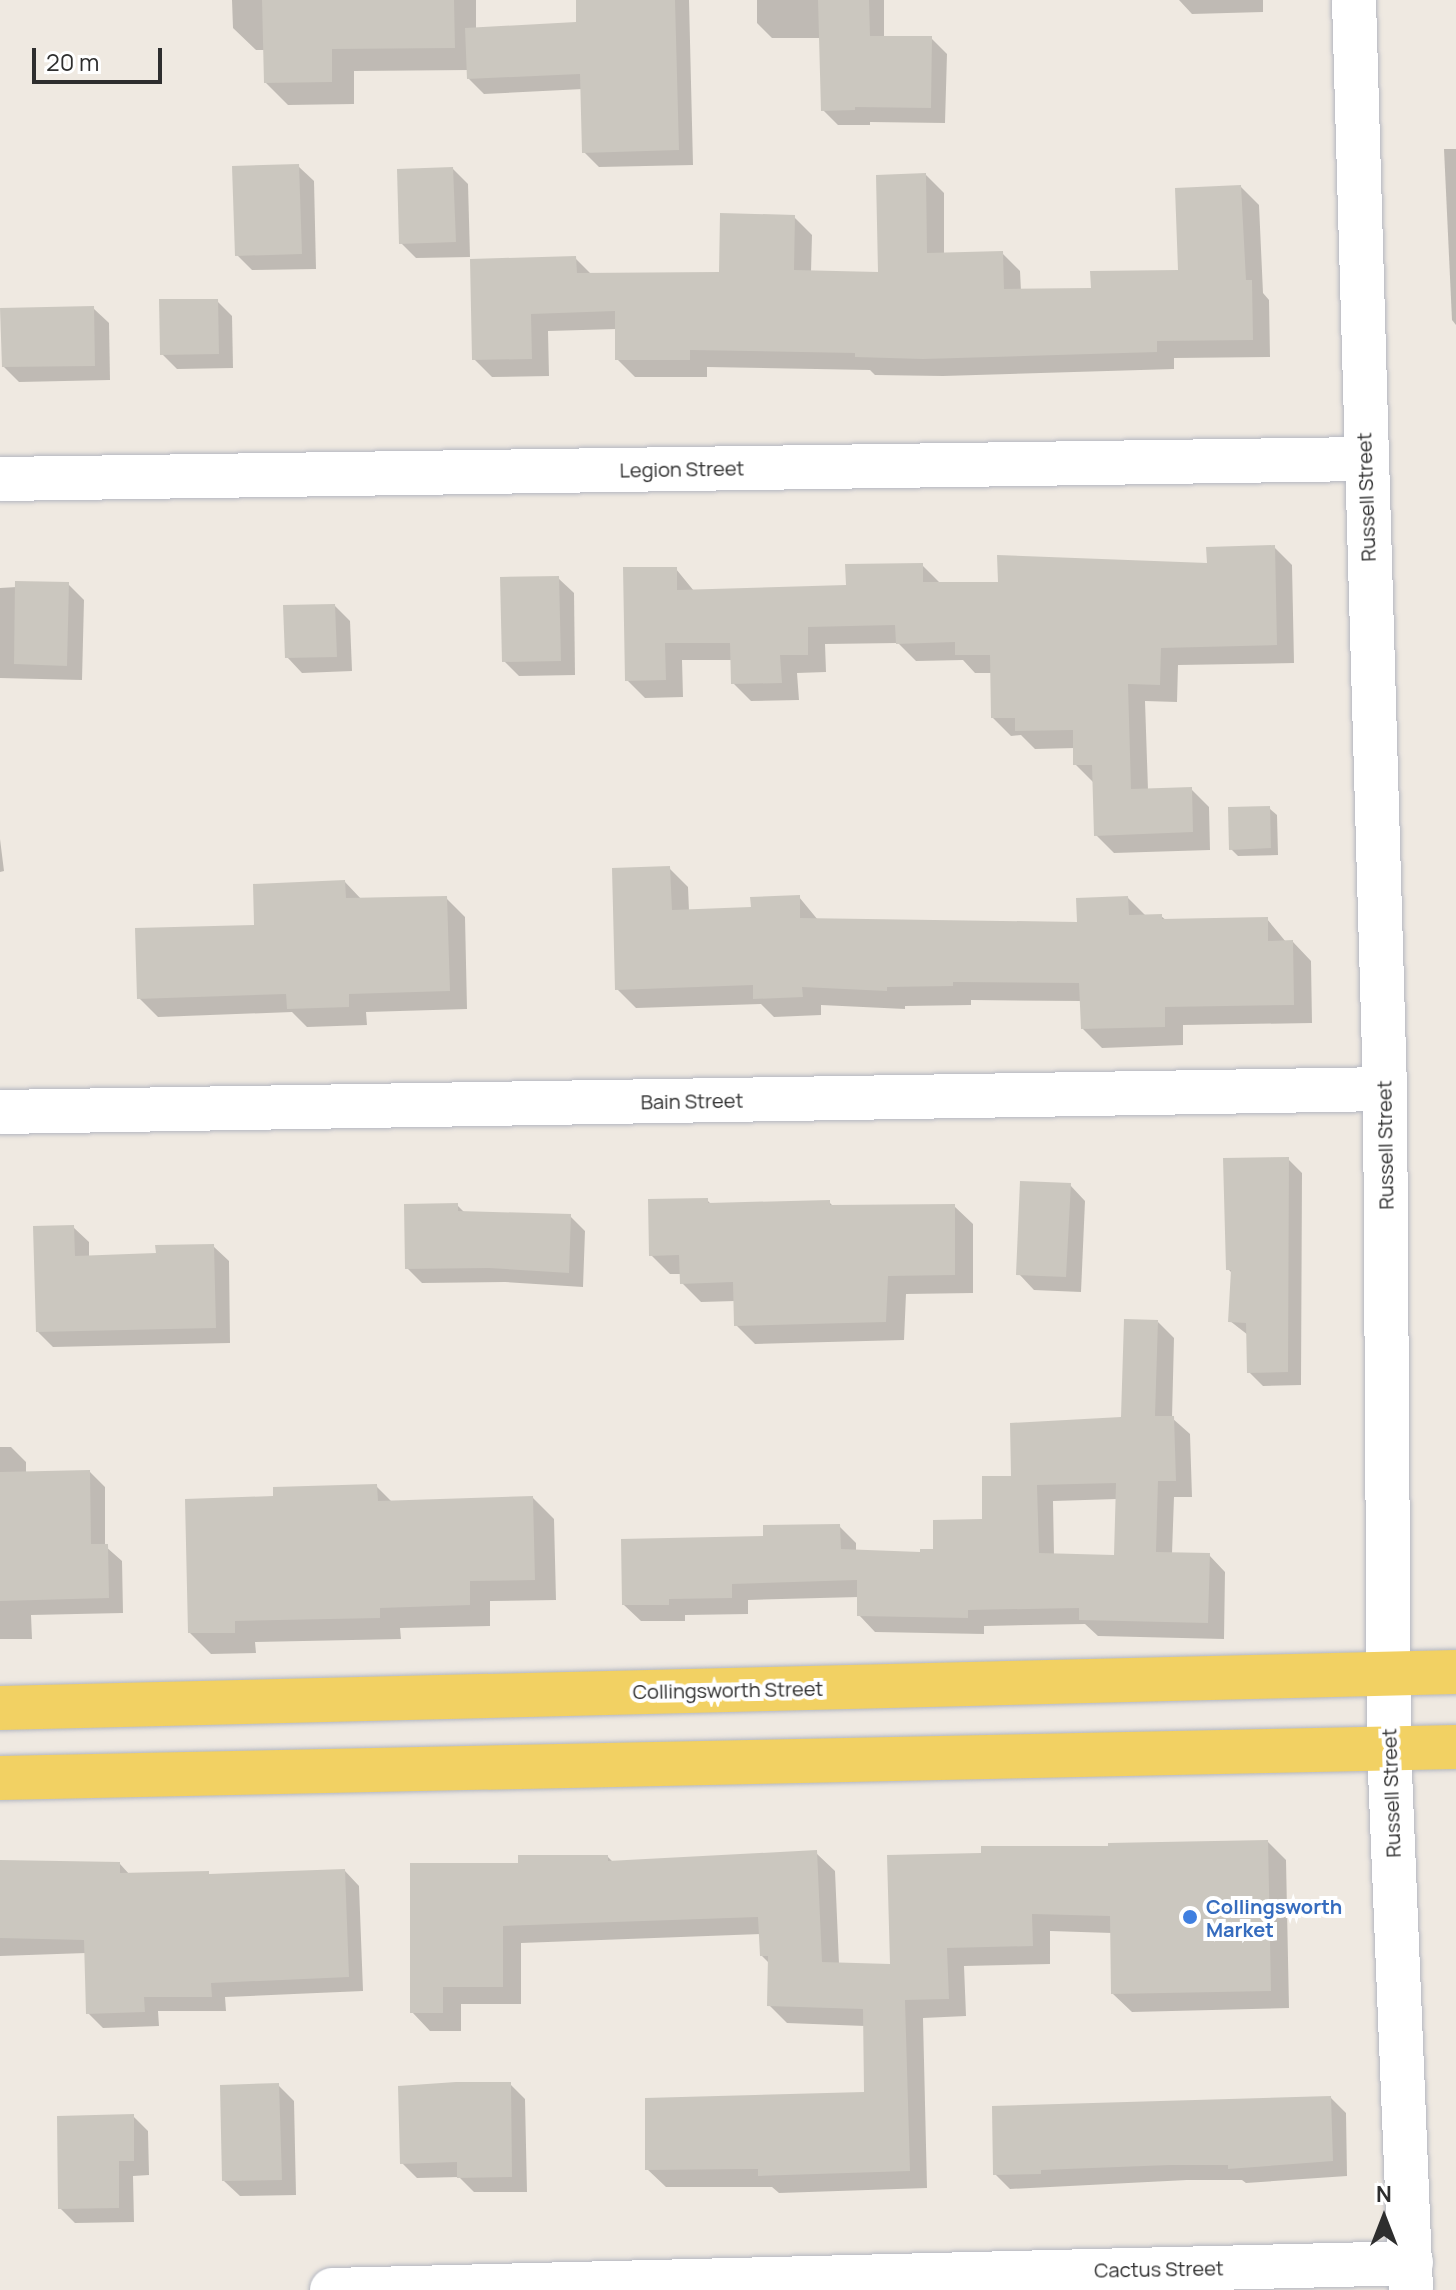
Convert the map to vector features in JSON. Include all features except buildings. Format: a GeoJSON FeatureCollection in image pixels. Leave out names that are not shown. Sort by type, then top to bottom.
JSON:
{"type":"FeatureCollection","features":[{"type":"Feature","properties":{"kind":"main road","name":"Collingsworth Street"},"geometry":{"type":"LineString","coordinates":[[0,1708],[1456,1672]]}},
{"type":"Feature","properties":{"kind":"main road"},"geometry":{"type":"LineString","coordinates":[[0,1778],[1456,1747]]}},
{"type":"Feature","properties":{"kind":"street","name":"Russell Street"},"geometry":{"type":"LineString","coordinates":[[1354,0],[1385,1089],[1389,1747],[1411,2277]]}},
{"type":"Feature","properties":{"kind":"street","name":"Legion Street"},"geometry":{"type":"LineString","coordinates":[[0,479],[1365,459]]}},
{"type":"Feature","properties":{"kind":"street","name":"Bain Street"},"geometry":{"type":"LineString","coordinates":[[0,1112],[1385,1089]]}},
{"type":"Feature","properties":{"kind":"street","name":"Cactus Street"},"geometry":{"type":"LineString","coordinates":[[332,2290],[1411,2277]]}},
{"type":"Feature","properties":{"kind":"place","name":"Collingsworth Market"},"geometry":{"type":"Point","coordinates":[1190,1917]}}]}
